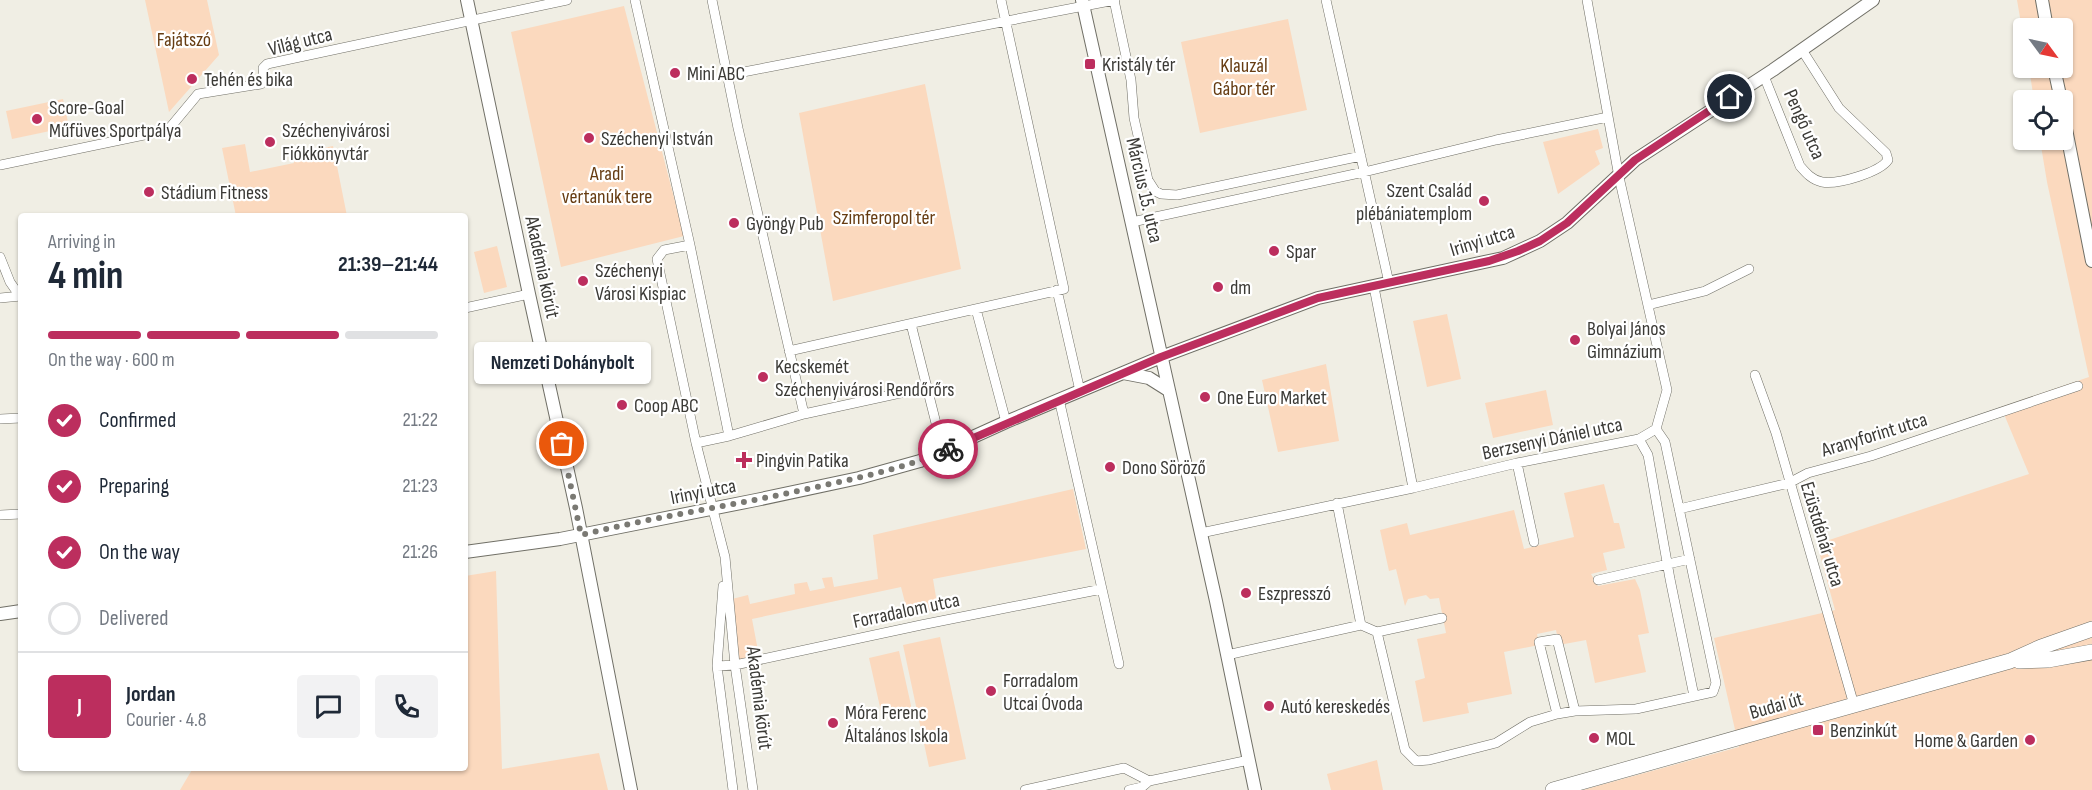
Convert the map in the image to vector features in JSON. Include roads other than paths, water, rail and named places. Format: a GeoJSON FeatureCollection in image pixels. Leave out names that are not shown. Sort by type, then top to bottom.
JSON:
{"type":"FeatureCollection","features":[{"type":"Feature","properties":{"kind":"main road","name":"Budai út"},"geometry":{"type":"LineString","coordinates":[[1553,790],[2010,661],[2092,629]]}},
{"type":"Feature","properties":{"kind":"main road","name":"Budai út"},"geometry":{"type":"LineString","coordinates":[[2010,661],[2048,660],[2092,652]]}},
{"type":"Feature","properties":{"kind":"street","name":"Akadémia körút"},"geometry":{"type":"LineString","coordinates":[[467,0],[581,535],[631,790]]}},
{"type":"Feature","properties":{"kind":"street","name":"Világ utca"},"geometry":{"type":"LineString","coordinates":[[0,165],[168,129],[198,94],[261,84],[264,80],[263,68],[267,64],[567,0]]}},
{"type":"Feature","properties":{"kind":"street"},"geometry":{"type":"LineString","coordinates":[[635,0],[690,245],[729,435]]}},
{"type":"Feature","properties":{"kind":"street"},"geometry":{"type":"LineString","coordinates":[[711,0],[804,414]]}},
{"type":"Feature","properties":{"kind":"street"},"geometry":{"type":"LineString","coordinates":[[789,351],[1064,289],[1001,0]]}},
{"type":"Feature","properties":{"kind":"street"},"geometry":{"type":"LineString","coordinates":[[728,75],[1005,22],[1082,3],[1115,0],[1131,80],[1134,118],[1148,180],[1155,191],[1161,194],[1177,195],[1361,156]]}},
{"type":"Feature","properties":{"kind":"street"},"geometry":{"type":"LineString","coordinates":[[1326,0],[1389,283]]}},
{"type":"Feature","properties":{"kind":"street"},"geometry":{"type":"LineString","coordinates":[[1377,632],[1405,750],[1416,761],[1429,760],[1496,743],[1530,722],[1557,714],[1575,711],[1636,709],[1713,692],[1716,683],[1665,442],[1656,429],[1667,390],[1619,177],[1587,0]]}},
{"type":"Feature","properties":{"kind":"street","name":"Irinyi utca"},"geometry":{"type":"LineString","coordinates":[[468,552],[581,535],[712,509],[859,478],[920,461],[1121,373],[1318,298],[1489,261],[1518,251],[1540,241],[1567,223],[1635,160],[1764,76],[1873,0]]}},
{"type":"Feature","properties":{"kind":"street","name":"Március 15. utca"},"geometry":{"type":"LineString","coordinates":[[1082,3],[1201,533],[1254,790]]}},
{"type":"Feature","properties":{"kind":"street","name":"Pengő utca"},"geometry":{"type":"LineString","coordinates":[[1764,76],[1800,166],[1810,177],[1820,182],[1831,183],[1844,181],[1884,166],[1888,160],[1886,153],[1839,108],[1802,50]]}},
{"type":"Feature","properties":{"kind":"street"},"geometry":{"type":"LineString","coordinates":[[1132,222],[1608,117]]}},
{"type":"Feature","properties":{"kind":"street"},"geometry":{"type":"LineString","coordinates":[[2070,150],[2092,261]]}},
{"type":"Feature","properties":{"kind":"street"},"geometry":{"type":"LineString","coordinates":[[690,245],[664,250],[657,259],[696,443],[725,557]]}},
{"type":"Feature","properties":{"kind":"street"},"geometry":{"type":"LineString","coordinates":[[0,257],[10,282],[18,293]]}},
{"type":"Feature","properties":{"kind":"street"},"geometry":{"type":"LineString","coordinates":[[1648,305],[1705,291],[1749,270]]}},
{"type":"Feature","properties":{"kind":"street"},"geometry":{"type":"LineString","coordinates":[[1374,287],[1413,488]]}},
{"type":"Feature","properties":{"kind":"street"},"geometry":{"type":"LineString","coordinates":[[1057,290],[1080,391]]}},
{"type":"Feature","properties":{"kind":"street"},"geometry":{"type":"LineString","coordinates":[[468,307],[529,294]]}},
{"type":"Feature","properties":{"kind":"street"},"geometry":{"type":"LineString","coordinates":[[0,298],[18,296]]}},
{"type":"Feature","properties":{"kind":"street"},"geometry":{"type":"LineString","coordinates":[[976,309],[1006,422]]}},
{"type":"Feature","properties":{"kind":"street"},"geometry":{"type":"LineString","coordinates":[[911,324],[943,451]]}},
{"type":"Feature","properties":{"kind":"street"},"geometry":{"type":"LineString","coordinates":[[1121,373],[1149,378],[1168,390]]}},
{"type":"Feature","properties":{"kind":"street","name":"Ezüstdénár utca"},"geometry":{"type":"LineString","coordinates":[[1755,375],[1776,433],[1854,705]]}},
{"type":"Feature","properties":{"kind":"street","name":"Aranyforint utca"},"geometry":{"type":"LineString","coordinates":[[1679,509],[1789,483],[1808,473],[1871,456],[2078,386]]}},
{"type":"Feature","properties":{"kind":"street"},"geometry":{"type":"LineString","coordinates":[[696,443],[804,414],[928,387]]}},
{"type":"Feature","properties":{"kind":"street"},"geometry":{"type":"LineString","coordinates":[[1059,399],[1119,664]]}},
{"type":"Feature","properties":{"kind":"street"},"geometry":{"type":"LineString","coordinates":[[0,419],[18,418]]}},
{"type":"Feature","properties":{"kind":"street","name":"Berzsenyi Dániel utca"},"geometry":{"type":"LineString","coordinates":[[1201,533],[1413,488],[1517,463],[1639,439],[1656,429]]}},
{"type":"Feature","properties":{"kind":"street"},"geometry":{"type":"LineString","coordinates":[[1639,439],[1648,455],[1667,564],[1695,696]]}},
{"type":"Feature","properties":{"kind":"street"},"geometry":{"type":"LineString","coordinates":[[1517,463],[1534,542]]}},
{"type":"Feature","properties":{"kind":"street"},"geometry":{"type":"LineString","coordinates":[[1337,503],[1361,625]]}},
{"type":"Feature","properties":{"kind":"street"},"geometry":{"type":"LineString","coordinates":[[0,515],[18,514]]}},
{"type":"Feature","properties":{"kind":"street","name":"Akadémia körút"},"geometry":{"type":"LineString","coordinates":[[725,557],[735,665],[753,790]]}},
{"type":"Feature","properties":{"kind":"street","name":"Akadémia körút"},"geometry":{"type":"LineString","coordinates":[[725,557],[717,666],[733,790]]}},
{"type":"Feature","properties":{"kind":"street"},"geometry":{"type":"LineString","coordinates":[[1598,579],[1690,559]]}},
{"type":"Feature","properties":{"kind":"street","name":"Forradalom utca"},"geometry":{"type":"LineString","coordinates":[[717,666],[735,665],[1102,589]]}},
{"type":"Feature","properties":{"kind":"street"},"geometry":{"type":"LineString","coordinates":[[0,614],[18,611]]}},
{"type":"Feature","properties":{"kind":"street"},"geometry":{"type":"LineString","coordinates":[[1227,655],[1361,625],[1377,632],[1442,618]]}},
{"type":"Feature","properties":{"kind":"street"},"geometry":{"type":"LineString","coordinates":[[1557,714],[1539,642],[1557,639],[1575,711]]}},
{"type":"Feature","properties":{"kind":"street"},"geometry":{"type":"LineString","coordinates":[[1129,790],[1142,787],[1149,781],[1249,760]]}},
{"type":"Feature","properties":{"kind":"street"},"geometry":{"type":"LineString","coordinates":[[1025,790],[1124,768],[1149,781]]}},
{"type":"Feature","properties":{"kind":"place","name":"Kristály tér"},"geometry":{"type":"Point","coordinates":[1090,64]}},
{"type":"Feature","properties":{"kind":"place","name":"Mini ABC"},"geometry":{"type":"Point","coordinates":[675,73]}},
{"type":"Feature","properties":{"kind":"place","name":"Tehén és bika"},"geometry":{"type":"Point","coordinates":[192,79]}},
{"type":"Feature","properties":{"kind":"place","name":"Score-Goal Műfüves Sportpálya"},"geometry":{"type":"Point","coordinates":[37,119]}},
{"type":"Feature","properties":{"kind":"place","name":"Széchenyi István"},"geometry":{"type":"Point","coordinates":[589,138]}},
{"type":"Feature","properties":{"kind":"place","name":"Széchenyivárosi Fiókkönyvtár"},"geometry":{"type":"Point","coordinates":[270,142]}},
{"type":"Feature","properties":{"kind":"place","name":"Stádium Fitness"},"geometry":{"type":"Point","coordinates":[149,192]}},
{"type":"Feature","properties":{"kind":"place","name":"Szent Család plébániatemplom"},"geometry":{"type":"Point","coordinates":[1484,201]}},
{"type":"Feature","properties":{"kind":"place","name":"Gyöngy Pub"},"geometry":{"type":"Point","coordinates":[734,223]}},
{"type":"Feature","properties":{"kind":"place","name":"Spar"},"geometry":{"type":"Point","coordinates":[1274,251]}},
{"type":"Feature","properties":{"kind":"place","name":"Széchenyi Városi Kispiac"},"geometry":{"type":"Point","coordinates":[583,281]}},
{"type":"Feature","properties":{"kind":"place","name":"dm"},"geometry":{"type":"Point","coordinates":[1218,287]}},
{"type":"Feature","properties":{"kind":"place","name":"Bolyai János Gimnázium"},"geometry":{"type":"Point","coordinates":[1575,340]}},
{"type":"Feature","properties":{"kind":"place","name":"Kecskemét Széchenyivárosi Rendőrőrs"},"geometry":{"type":"Point","coordinates":[763,377]}},
{"type":"Feature","properties":{"kind":"place","name":"One Euro Market"},"geometry":{"type":"Point","coordinates":[1205,397]}},
{"type":"Feature","properties":{"kind":"place","name":"Coop ABC"},"geometry":{"type":"Point","coordinates":[622,405]}},
{"type":"Feature","properties":{"kind":"place","name":"Nemzeti Dohánybolt"},"geometry":{"type":"Point","coordinates":[562,444]}},
{"type":"Feature","properties":{"kind":"place","name":"Pingvin Patika"},"geometry":{"type":"Point","coordinates":[744,460]}},
{"type":"Feature","properties":{"kind":"place","name":"Dono Söröző"},"geometry":{"type":"Point","coordinates":[1110,467]}},
{"type":"Feature","properties":{"kind":"place","name":"Eszpresszó"},"geometry":{"type":"Point","coordinates":[1246,593]}},
{"type":"Feature","properties":{"kind":"place","name":"Forradalom Utcai Óvoda"},"geometry":{"type":"Point","coordinates":[991,691]}},
{"type":"Feature","properties":{"kind":"place","name":"Autó kereskedés"},"geometry":{"type":"Point","coordinates":[1269,706]}},
{"type":"Feature","properties":{"kind":"place","name":"Móra Ferenc Általános Iskola"},"geometry":{"type":"Point","coordinates":[833,723]}},
{"type":"Feature","properties":{"kind":"place","name":"Benzinkút"},"geometry":{"type":"Point","coordinates":[1818,730]}},
{"type":"Feature","properties":{"kind":"place","name":"MOL"},"geometry":{"type":"Point","coordinates":[1594,738]}},
{"type":"Feature","properties":{"kind":"place","name":"Home & Garden"},"geometry":{"type":"Point","coordinates":[2030,740]}},
{"type":"Feature","properties":{"kind":"park label","name":"Fajátszó"},"geometry":{"type":"Point","coordinates":[184,39]}},
{"type":"Feature","properties":{"kind":"park label","name":"Klauzál Gábor tér"},"geometry":{"type":"Point","coordinates":[1244,76]}},
{"type":"Feature","properties":{"kind":"park label","name":"Aradi vértanúk tere"},"geometry":{"type":"Point","coordinates":[607,184]}},
{"type":"Feature","properties":{"kind":"park label","name":"Szimferopol tér"},"geometry":{"type":"Point","coordinates":[884,217]}}]}
